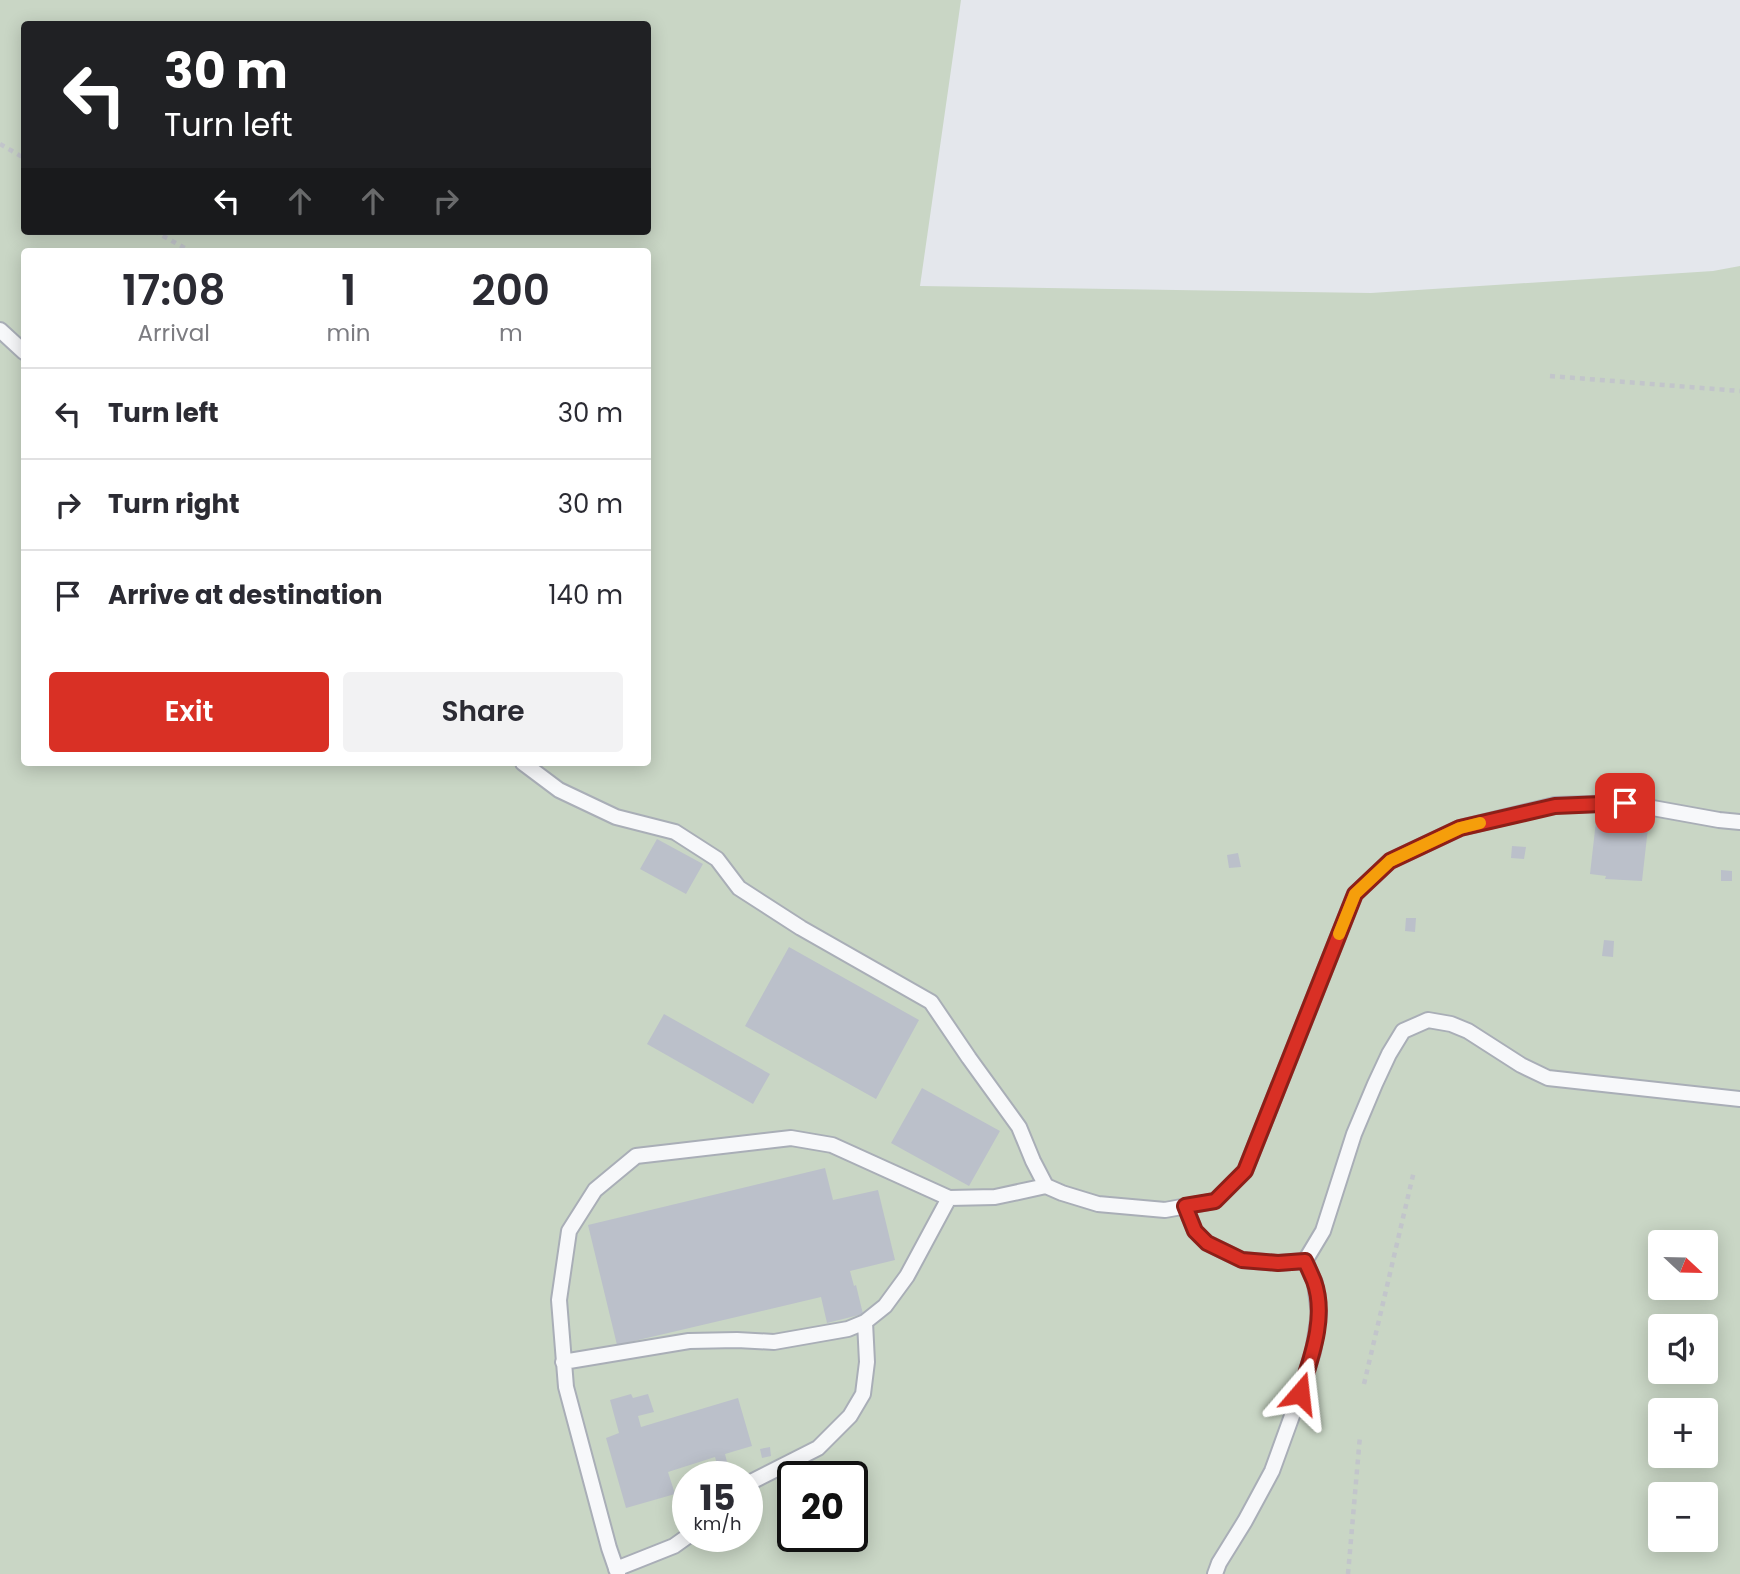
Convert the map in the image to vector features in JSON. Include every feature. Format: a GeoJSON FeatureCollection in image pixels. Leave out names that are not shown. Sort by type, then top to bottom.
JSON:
{"type":"FeatureCollection","features":[{"type":"Feature","properties":{"kind":"lane"},"geometry":{"type":"LineString","coordinates":[[0,330],[21,349]]}},
{"type":"Feature","properties":{"kind":"lane"},"geometry":{"type":"LineString","coordinates":[[527,766],[559,790],[616,817],[675,832],[717,859],[738,888],[801,928],[931,1002],[1019,1127],[1046,1186]]}},
{"type":"Feature","properties":{"kind":"lane"},"geometry":{"type":"LineString","coordinates":[[672,1547],[617,1571],[566,1387],[563,1362],[559,1300],[569,1231],[595,1190],[636,1156],[791,1138],[832,1145],[949,1198],[995,1197],[1046,1186],[1098,1205],[1165,1210],[1215,1201],[1245,1171],[1355,894],[1390,861],[1460,828],[1555,806],[1625,803],[1740,822]]}},
{"type":"Feature","properties":{"kind":"lane"},"geometry":{"type":"LineString","coordinates":[[1305,1261],[1323,1231],[1354,1134],[1389,1054],[1403,1031],[1428,1020],[1451,1024],[1468,1031],[1521,1065],[1548,1078],[1740,1099]]}},
{"type":"Feature","properties":{"kind":"lane"},"geometry":{"type":"LineString","coordinates":[[563,1362],[689,1341],[774,1342],[848,1329],[865,1322],[885,1306],[907,1276],[949,1198]]}},
{"type":"Feature","properties":{"kind":"lane"},"geometry":{"type":"LineString","coordinates":[[1185,1206],[1195,1231],[1207,1243],[1242,1260],[1278,1263],[1305,1261]]}},
{"type":"Feature","properties":{"kind":"lane"},"geometry":{"type":"LineString","coordinates":[[1215,1574],[1272,1471],[1312,1352],[1319,1314],[1315,1283],[1305,1261]]}},
{"type":"Feature","properties":{"kind":"lane"},"geometry":{"type":"LineString","coordinates":[[763,1476],[817,1447],[850,1416],[863,1394],[867,1362],[865,1322]]}},
{"type":"Feature","properties":{"kind":"path"},"geometry":{"type":"LineString","coordinates":[[0,144],[21,156]]}},
{"type":"Feature","properties":{"kind":"path"},"geometry":{"type":"LineString","coordinates":[[161,235],[185,248]]}},
{"type":"Feature","properties":{"kind":"path"},"geometry":{"type":"LineString","coordinates":[[1550,376],[1740,391]]}},
{"type":"Feature","properties":{"kind":"path"},"geometry":{"type":"LineString","coordinates":[[1364,1384],[1414,1171]]}},
{"type":"Feature","properties":{"kind":"path"},"geometry":{"type":"LineString","coordinates":[[1348,1574],[1360,1436]]}},
{"type":"Feature","properties":{"kind":"green space"},"geometry":{"type":"Polygon","coordinates":[[[0,0],[961,0],[920,286],[1371,293],[1713,271],[1740,266],[1740,1574],[0,1574],[0,0]]]}},
{"type":"Feature","properties":{"kind":"building"},"geometry":{"type":"Polygon","coordinates":[[[1596,821],[1648,828],[1642,881],[1605,879],[1606,876],[1590,874],[1596,821]]]}},
{"type":"Feature","properties":{"kind":"building"},"geometry":{"type":"Polygon","coordinates":[[[657,839],[703,864],[686,894],[640,869],[657,839]]]}},
{"type":"Feature","properties":{"kind":"building"},"geometry":{"type":"Polygon","coordinates":[[[1512,846],[1526,847],[1524,859],[1511,858],[1512,846]]]}},
{"type":"Feature","properties":{"kind":"building"},"geometry":{"type":"Polygon","coordinates":[[[1238,853],[1241,867],[1229,868],[1227,855],[1238,853]]]}},
{"type":"Feature","properties":{"kind":"building"},"geometry":{"type":"Polygon","coordinates":[[[1721,870],[1732,871],[1732,881],[1721,881],[1721,870]]]}},
{"type":"Feature","properties":{"kind":"building"},"geometry":{"type":"Polygon","coordinates":[[[1406,918],[1416,918],[1415,932],[1405,931],[1406,918]]]}},
{"type":"Feature","properties":{"kind":"building"},"geometry":{"type":"Polygon","coordinates":[[[1604,940],[1614,941],[1613,957],[1602,956],[1604,940]]]}},
{"type":"Feature","properties":{"kind":"building"},"geometry":{"type":"Polygon","coordinates":[[[789,947],[919,1020],[876,1099],[745,1026],[789,947]]]}},
{"type":"Feature","properties":{"kind":"building"},"geometry":{"type":"Polygon","coordinates":[[[664,1014],[770,1074],[753,1104],[647,1044],[664,1014]]]}},
{"type":"Feature","properties":{"kind":"building"},"geometry":{"type":"Polygon","coordinates":[[[922,1088],[1000,1131],[969,1186],[891,1143],[922,1088]]]}},
{"type":"Feature","properties":{"kind":"building"},"geometry":{"type":"Polygon","coordinates":[[[825,1168],[833,1200],[878,1190],[895,1260],[850,1271],[863,1314],[827,1323],[821,1297],[617,1345],[588,1225],[825,1168]]]}},
{"type":"Feature","properties":{"kind":"building"},"geometry":{"type":"Polygon","coordinates":[[[631,1394],[633,1398],[648,1394],[654,1412],[638,1416],[641,1427],[738,1398],[752,1446],[725,1454],[727,1461],[716,1461],[715,1457],[702,1461],[672,1461],[672,1471],[668,1472],[672,1495],[626,1508],[606,1438],[619,1433],[610,1400],[631,1394]]]}},
{"type":"Feature","properties":{"kind":"building"},"geometry":{"type":"Polygon","coordinates":[[[770,1447],[771,1456],[762,1458],[760,1449],[770,1447]]]}},
{"type":"Feature","properties":{"kind":"slow traffic"},"geometry":{"type":"LineString","coordinates":[[1339,934],[1355,894],[1390,861],[1460,828],[1480,823]]}},
{"type":"Feature","properties":{"kind":"route"},"geometry":{"type":"LineString","coordinates":[[1300,1393],[1319,1314],[1315,1283],[1305,1261],[1278,1263],[1242,1260],[1207,1243],[1195,1231],[1185,1206],[1215,1201],[1245,1171],[1355,894],[1390,861],[1460,828],[1555,806],[1625,803]]}}]}
